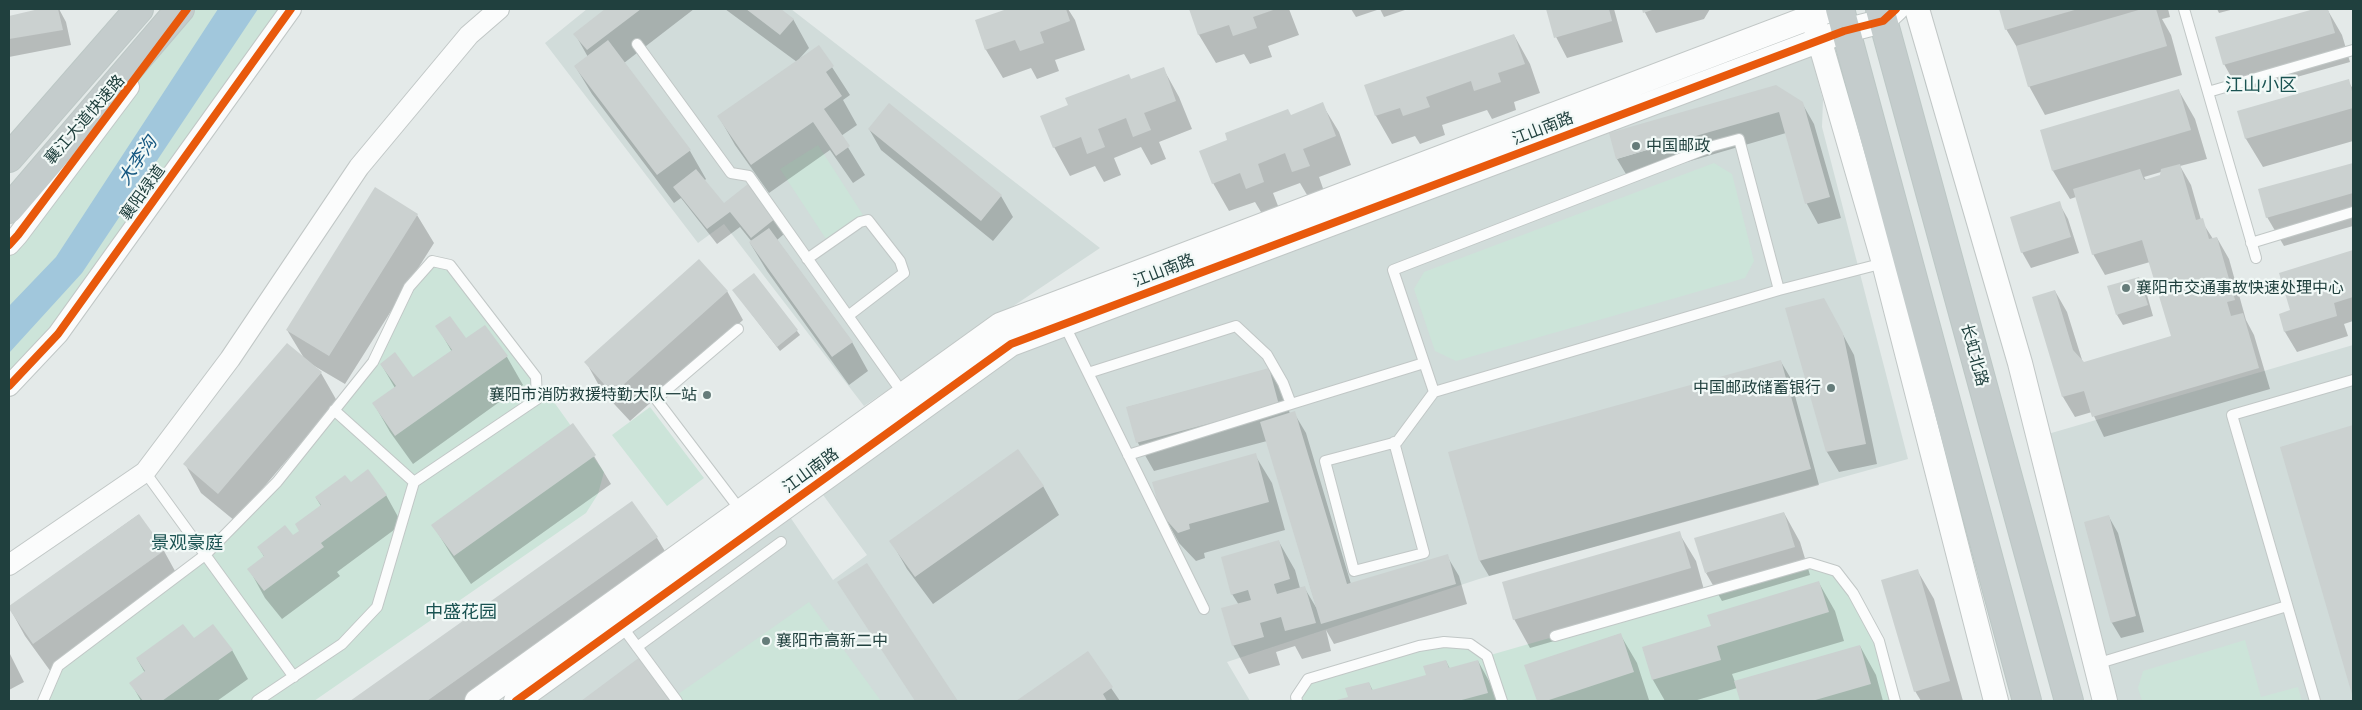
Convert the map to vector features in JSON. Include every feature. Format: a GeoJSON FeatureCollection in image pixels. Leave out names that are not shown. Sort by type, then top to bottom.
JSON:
{"type":"FeatureCollection","features":[{"type":"Feature","properties":{"kind":"highway","name":"襄江大道快速路"},"geometry":{"type":"LineString","coordinates":[[9,158],[139,9]]}},
{"type":"Feature","properties":{"kind":"highway","name":"襄江大道快速路"},"geometry":{"type":"LineString","coordinates":[[9,208],[180,9]]}},
{"type":"Feature","properties":{"kind":"highway","name":"长虹北路"},"geometry":{"type":"LineString","coordinates":[[1887,13],[2069,701]]}},
{"type":"Feature","properties":{"kind":"highway"},"geometry":{"type":"LineString","coordinates":[[1827,19],[2027,701]]}},
{"type":"Feature","properties":{"kind":"street"},"geometry":{"type":"LineString","coordinates":[[9,245],[188,9]]}},
{"type":"Feature","properties":{"kind":"street","name":"襄阳绿道"},"geometry":{"type":"LineString","coordinates":[[9,386],[58,334],[291,9]]}},
{"type":"Feature","properties":{"kind":"street"},"geometry":{"type":"LineString","coordinates":[[9,565],[144,472],[230,359],[358,167],[469,34],[499,9]]}},
{"type":"Feature","properties":{"kind":"street"},"geometry":{"type":"LineString","coordinates":[[1917,9],[2020,363],[2105,701]]}},
{"type":"Feature","properties":{"kind":"street","name":"江山南路"},"geometry":{"type":"LineString","coordinates":[[478,701],[1000,325],[1827,19],[1887,13]]}},
{"type":"Feature","properties":{"kind":"street"},"geometry":{"type":"LineString","coordinates":[[1827,19],[1884,262],[1996,701]]}},
{"type":"Feature","properties":{"kind":"street","name":"江山南路"},"geometry":{"type":"LineString","coordinates":[[516,701],[1011,344],[1827,19]]}},
{"type":"Feature","properties":{"kind":"lane"},"geometry":{"type":"LineString","coordinates":[[2185,9],[2256,258]]}},
{"type":"Feature","properties":{"kind":"lane"},"geometry":{"type":"LineString","coordinates":[[636,44],[730,173],[749,176],[904,395]]}},
{"type":"Feature","properties":{"kind":"lane"},"geometry":{"type":"LineString","coordinates":[[2208,92],[2353,50]]}},
{"type":"Feature","properties":{"kind":"lane"},"geometry":{"type":"LineString","coordinates":[[1434,392],[1393,270],[1714,146],[1739,139],[1779,290]]}},
{"type":"Feature","properties":{"kind":"lane"},"geometry":{"type":"LineString","coordinates":[[2251,243],[2353,212]]}},
{"type":"Feature","properties":{"kind":"lane"},"geometry":{"type":"LineString","coordinates":[[808,259],[860,222],[868,220],[900,261],[904,273],[848,316]]}},
{"type":"Feature","properties":{"kind":"lane"},"geometry":{"type":"LineString","coordinates":[[43,701],[58,666],[205,555],[277,482],[373,362],[409,287],[432,261],[450,266],[536,377],[537,399],[414,482],[377,607],[342,644],[257,701]]}},
{"type":"Feature","properties":{"kind":"lane"},"geometry":{"type":"LineString","coordinates":[[1394,442],[1424,553],[1354,572],[1325,461],[1394,442],[1434,392],[1779,290],[1884,262]]}},
{"type":"Feature","properties":{"kind":"lane"},"geometry":{"type":"LineString","coordinates":[[1064,324],[1204,609]]}},
{"type":"Feature","properties":{"kind":"lane"},"geometry":{"type":"LineString","coordinates":[[1088,374],[1236,326],[1267,355],[1283,383],[1291,404]]}},
{"type":"Feature","properties":{"kind":"lane"},"geometry":{"type":"LineString","coordinates":[[738,329],[656,399],[741,511]]}},
{"type":"Feature","properties":{"kind":"lane"},"geometry":{"type":"LineString","coordinates":[[1128,455],[1424,363]]}},
{"type":"Feature","properties":{"kind":"lane"},"geometry":{"type":"LineString","coordinates":[[2315,701],[2232,415],[2353,380]]}},
{"type":"Feature","properties":{"kind":"lane"},"geometry":{"type":"LineString","coordinates":[[334,410],[414,482]]}},
{"type":"Feature","properties":{"kind":"lane"},"geometry":{"type":"LineString","coordinates":[[144,472],[294,677]]}},
{"type":"Feature","properties":{"kind":"lane"},"geometry":{"type":"LineString","coordinates":[[637,647],[781,542]]}},
{"type":"Feature","properties":{"kind":"lane"},"geometry":{"type":"LineString","coordinates":[[1555,636],[1810,563],[1836,571],[1853,593],[1879,641],[1895,701]]}},
{"type":"Feature","properties":{"kind":"lane"},"geometry":{"type":"LineString","coordinates":[[2096,664],[2287,606]]}},
{"type":"Feature","properties":{"kind":"lane"},"geometry":{"type":"LineString","coordinates":[[621,625],[677,701]]}},
{"type":"Feature","properties":{"kind":"lane"},"geometry":{"type":"LineString","coordinates":[[1297,701],[1296,697],[1308,679],[1419,646],[1444,642],[1470,644],[1487,656],[1502,701]]}},
{"type":"Feature","properties":{"kind":"shaded area"},"geometry":{"type":"Polygon","coordinates":[[[587,9],[791,9],[1100,248],[864,406],[724,224],[698,243],[545,43],[587,9]]]}},
{"type":"Feature","properties":{"kind":"shaded area"},"geometry":{"type":"Polygon","coordinates":[[[1809,47],[1823,100],[1822,127],[1908,459],[1479,579],[1227,662],[1250,701],[525,701],[786,511],[833,580],[867,555],[818,488],[1039,339],[1809,47]]]}},
{"type":"Feature","properties":{"kind":"shaded area"},"geometry":{"type":"Polygon","coordinates":[[[2353,345],[2353,701],[2118,701],[2048,434],[2353,345]]]}},
{"type":"Feature","properties":{"kind":"green space"},"geometry":{"type":"Polygon","coordinates":[[[170,9],[291,9],[9,386],[9,245],[170,9]]]}},
{"type":"Feature","properties":{"kind":"green space"},"geometry":{"type":"Polygon","coordinates":[[[818,145],[863,215],[826,239],[780,169],[818,145]]]}},
{"type":"Feature","properties":{"kind":"green space"},"geometry":{"type":"Polygon","coordinates":[[[1714,163],[1732,174],[1754,261],[1745,278],[1456,361],[1435,351],[1414,289],[1424,272],[1714,163]]]}},
{"type":"Feature","properties":{"kind":"green space"},"geometry":{"type":"Polygon","coordinates":[[[432,261],[450,265],[536,377],[604,472],[598,494],[586,513],[314,701],[43,701],[58,666],[205,555],[277,482],[373,362],[409,287],[432,261]]]}},
{"type":"Feature","properties":{"kind":"green space"},"geometry":{"type":"Polygon","coordinates":[[[650,407],[704,478],[667,506],[612,435],[650,407]]]}},
{"type":"Feature","properties":{"kind":"green space"},"geometry":{"type":"Polygon","coordinates":[[[1810,563],[1836,571],[1879,641],[1895,701],[1297,701],[1308,679],[1419,646],[1470,644],[1487,656],[1810,563]]]}},
{"type":"Feature","properties":{"kind":"green space"},"geometry":{"type":"Polygon","coordinates":[[[809,602],[881,701],[677,701],[674,697],[809,602]]]}},
{"type":"Feature","properties":{"kind":"green space"},"geometry":{"type":"Polygon","coordinates":[[[2245,640],[2261,697],[2298,687],[2302,701],[2142,701],[2138,688],[2143,671],[2245,640]]]}},
{"type":"Feature","properties":{"kind":"water","name":"大李沟"},"geometry":{"type":"Polygon","coordinates":[[[218,9],[258,9],[82,273],[9,353],[9,306],[56,257],[218,9]]]}},
{"type":"Feature","properties":{"kind":"building"},"geometry":{"type":"Polygon","coordinates":[[[39,9],[58,9],[63,30],[9,39],[9,16],[39,9]]]}},
{"type":"Feature","properties":{"kind":"building"},"geometry":{"type":"Polygon","coordinates":[[[605,9],[641,9],[587,50],[573,34],[605,9]]]}},
{"type":"Feature","properties":{"kind":"building"},"geometry":{"type":"Polygon","coordinates":[[[746,9],[781,9],[794,19],[780,35],[746,9]]]}},
{"type":"Feature","properties":{"kind":"building"},"geometry":{"type":"Polygon","coordinates":[[[1007,9],[1066,9],[1070,21],[1040,32],[1044,43],[1020,51],[1015,40],[985,50],[975,20],[1007,9]]]}},
{"type":"Feature","properties":{"kind":"building"},"geometry":{"type":"Polygon","coordinates":[[[1189,9],[1276,9],[1253,17],[1257,28],[1233,36],[1229,25],[1198,35],[1189,9]]]}},
{"type":"Feature","properties":{"kind":"building"},"geometry":{"type":"Polygon","coordinates":[[[1546,9],[1609,9],[1612,21],[1554,38],[1546,9]]]}},
{"type":"Feature","properties":{"kind":"building"},"geometry":{"type":"Polygon","coordinates":[[[1642,9],[1655,9],[1643,13],[1642,9]]]}},
{"type":"Feature","properties":{"kind":"building"},"geometry":{"type":"Polygon","coordinates":[[[1999,9],[2078,9],[2005,30],[1999,9]]]}},
{"type":"Feature","properties":{"kind":"building"},"geometry":{"type":"Polygon","coordinates":[[[2142,9],[2156,9],[2167,46],[2028,87],[2016,46],[2142,9]]]}},
{"type":"Feature","properties":{"kind":"building"},"geometry":{"type":"Polygon","coordinates":[[[2314,9],[2328,9],[2335,33],[2223,65],[2215,37],[2314,9]]]}},
{"type":"Feature","properties":{"kind":"building"},"geometry":{"type":"Polygon","coordinates":[[[1514,34],[1525,64],[1498,73],[1501,82],[1474,91],[1471,81],[1426,97],[1430,107],[1403,116],[1400,108],[1375,116],[1364,85],[1514,34]]]}},
{"type":"Feature","properties":{"kind":"building"},"geometry":{"type":"Polygon","coordinates":[[[608,40],[691,150],[657,175],[574,66],[608,40]]]}},
{"type":"Feature","properties":{"kind":"building"},"geometry":{"type":"Polygon","coordinates":[[[819,45],[834,66],[826,72],[842,96],[824,109],[850,146],[836,156],[813,122],[751,165],[717,116],[819,45]]]}},
{"type":"Feature","properties":{"kind":"building"},"geometry":{"type":"Polygon","coordinates":[[[1164,67],[1176,101],[1144,113],[1151,130],[1133,137],[1126,118],[1098,129],[1105,147],[1087,154],[1081,137],[1053,148],[1040,116],[1068,105],[1065,98],[1129,74],[1131,79],[1164,67]]]}},
{"type":"Feature","properties":{"kind":"building"},"geometry":{"type":"Polygon","coordinates":[[[2349,79],[2353,95],[2353,108],[2245,139],[2237,111],[2349,79]]]}},
{"type":"Feature","properties":{"kind":"building","name":"中国邮政"},"geometry":{"type":"Polygon","coordinates":[[[1776,85],[1803,102],[1830,197],[1805,204],[1779,112],[1616,159],[1609,133],[1776,85]]]}},
{"type":"Feature","properties":{"kind":"building"},"geometry":{"type":"Polygon","coordinates":[[[2179,89],[2191,130],[2052,171],[2040,130],[2179,89]]]}},
{"type":"Feature","properties":{"kind":"building"},"geometry":{"type":"Polygon","coordinates":[[[1323,102],[1336,136],[1303,149],[1310,166],[1292,172],[1285,153],[1258,164],[1264,182],[1246,189],[1240,173],[1212,184],[1199,151],[1227,140],[1225,133],[1288,109],[1291,115],[1323,102]]]}},
{"type":"Feature","properties":{"kind":"building"},"geometry":{"type":"Polygon","coordinates":[[[889,103],[1002,195],[981,221],[868,129],[889,103]]]}},
{"type":"Feature","properties":{"kind":"building"},"geometry":{"type":"Polygon","coordinates":[[[2353,163],[2353,193],[2266,218],[2258,189],[2353,163]]]}},
{"type":"Feature","properties":{"kind":"building"},"geometry":{"type":"Polygon","coordinates":[[[2180,164],[2196,220],[2203,218],[2209,239],[2217,237],[2235,300],[2227,302],[2231,316],[2243,313],[2259,368],[2092,417],[2084,391],[2062,397],[2032,297],[2055,290],[2073,350],[2084,362],[2171,336],[2142,240],[2092,255],[2073,189],[2140,169],[2144,180],[2160,175],[2161,169],[2180,164]]]}},
{"type":"Feature","properties":{"kind":"building"},"geometry":{"type":"Polygon","coordinates":[[[696,169],[724,203],[748,184],[776,218],[751,238],[730,212],[707,229],[673,187],[696,169]]]}},
{"type":"Feature","properties":{"kind":"building"},"geometry":{"type":"Polygon","coordinates":[[[375,187],[418,214],[329,356],[286,330],[375,187]]]}},
{"type":"Feature","properties":{"kind":"building"},"geometry":{"type":"Polygon","coordinates":[[[2060,201],[2071,237],[2021,253],[2010,217],[2060,201]]]}},
{"type":"Feature","properties":{"kind":"building"},"geometry":{"type":"Polygon","coordinates":[[[769,228],[853,342],[832,357],[749,242],[769,228]]]}},
{"type":"Feature","properties":{"kind":"building"},"geometry":{"type":"Polygon","coordinates":[[[2353,250],[2353,297],[2334,303],[2337,316],[2284,332],[2279,314],[2290,310],[2279,273],[2353,250]]]}},
{"type":"Feature","properties":{"kind":"building"},"geometry":{"type":"Polygon","coordinates":[[[699,259],[728,291],[613,394],[584,362],[699,259]]]}},
{"type":"Feature","properties":{"kind":"building"},"geometry":{"type":"Polygon","coordinates":[[[754,273],[798,330],[777,347],[732,290],[754,273]]]}},
{"type":"Feature","properties":{"kind":"building"},"geometry":{"type":"Polygon","coordinates":[[[2139,277],[2148,305],[2116,315],[2107,286],[2139,277]]]}},
{"type":"Feature","properties":{"kind":"building","name":"中国邮政储蓄银行"},"geometry":{"type":"Polygon","coordinates":[[[1824,298],[1843,333],[1866,444],[1826,452],[1785,308],[1824,298]]]}},
{"type":"Feature","properties":{"kind":"building"},"geometry":{"type":"Polygon","coordinates":[[[450,316],[466,338],[485,325],[508,356],[395,436],[372,403],[396,386],[380,364],[395,352],[413,377],[452,350],[435,326],[450,316]]]}},
{"type":"Feature","properties":{"kind":"building"},"geometry":{"type":"Polygon","coordinates":[[[287,343],[322,372],[218,494],[183,464],[287,343]]]}},
{"type":"Feature","properties":{"kind":"building"},"geometry":{"type":"Polygon","coordinates":[[[1781,360],[1811,469],[1479,561],[1448,452],[1781,360]]]}},
{"type":"Feature","properties":{"kind":"building"},"geometry":{"type":"Polygon","coordinates":[[[1269,368],[1279,405],[1136,443],[1126,407],[1269,368]]]}},
{"type":"Feature","properties":{"kind":"building"},"geometry":{"type":"Polygon","coordinates":[[[1295,411],[1347,584],[1448,554],[1456,584],[1321,624],[1260,422],[1295,411]]]}},
{"type":"Feature","properties":{"kind":"building"},"geometry":{"type":"Polygon","coordinates":[[[573,423],[596,455],[454,556],[431,525],[573,423]]]}},
{"type":"Feature","properties":{"kind":"building"},"geometry":{"type":"Polygon","coordinates":[[[2353,425],[2353,698],[2280,447],[2353,425]]]}},
{"type":"Feature","properties":{"kind":"building"},"geometry":{"type":"Polygon","coordinates":[[[1018,449],[1044,486],[915,577],[889,541],[1018,449]]]}},
{"type":"Feature","properties":{"kind":"building"},"geometry":{"type":"Polygon","coordinates":[[[1256,453],[1269,502],[1189,524],[1190,529],[1178,533],[1161,514],[1152,482],[1256,453]]]}},
{"type":"Feature","properties":{"kind":"building"},"geometry":{"type":"Polygon","coordinates":[[[368,469],[387,495],[321,543],[324,547],[264,591],[247,569],[264,556],[257,547],[285,525],[293,535],[299,531],[295,524],[321,505],[315,497],[345,475],[351,482],[368,469]]]}},
{"type":"Feature","properties":{"kind":"building"},"geometry":{"type":"Polygon","coordinates":[[[632,501],[658,537],[427,701],[350,701],[632,501]]]}},
{"type":"Feature","properties":{"kind":"building"},"geometry":{"type":"Polygon","coordinates":[[[1784,512],[1795,547],[1705,573],[1694,538],[1784,512]]]}},
{"type":"Feature","properties":{"kind":"building"},"geometry":{"type":"Polygon","coordinates":[[[139,514],[165,550],[33,644],[9,609],[9,606],[139,514]]]}},
{"type":"Feature","properties":{"kind":"building"},"geometry":{"type":"Polygon","coordinates":[[[2109,515],[2136,616],[2111,623],[2084,522],[2109,515]]]}},
{"type":"Feature","properties":{"kind":"building"},"geometry":{"type":"Polygon","coordinates":[[[1680,531],[1691,568],[1513,620],[1502,582],[1680,531]]]}},
{"type":"Feature","properties":{"kind":"building"},"geometry":{"type":"Polygon","coordinates":[[[1279,540],[1290,579],[1274,584],[1277,594],[1305,586],[1316,623],[1285,631],[1281,617],[1260,623],[1264,637],[1232,646],[1221,608],[1251,600],[1248,590],[1231,595],[1221,557],[1279,540]]]}},
{"type":"Feature","properties":{"kind":"building"},"geometry":{"type":"Polygon","coordinates":[[[867,563],[958,701],[915,701],[837,582],[867,563]]]}},
{"type":"Feature","properties":{"kind":"building"},"geometry":{"type":"Polygon","coordinates":[[[1918,569],[1950,681],[1914,692],[1881,580],[1918,569]]]}},
{"type":"Feature","properties":{"kind":"building"},"geometry":{"type":"Polygon","coordinates":[[[1819,581],[1829,612],[1717,646],[1721,660],[1652,680],[1642,647],[1711,626],[1707,615],[1819,581]]]}},
{"type":"Feature","properties":{"kind":"building"},"geometry":{"type":"Polygon","coordinates":[[[183,624],[194,638],[213,624],[233,650],[162,701],[143,701],[129,683],[145,671],[136,658],[183,624]]]}},
{"type":"Feature","properties":{"kind":"building"},"geometry":{"type":"Polygon","coordinates":[[[1621,633],[1634,672],[1546,701],[1537,701],[1524,665],[1621,633]]]}},
{"type":"Feature","properties":{"kind":"building"},"geometry":{"type":"Polygon","coordinates":[[[1860,645],[1871,684],[1812,701],[1740,701],[1734,681],[1860,645]]]}},
{"type":"Feature","properties":{"kind":"building"},"geometry":{"type":"Polygon","coordinates":[[[1088,651],[1113,687],[1103,694],[1107,701],[1016,701],[1088,651]]]}},
{"type":"Feature","properties":{"kind":"building"},"geometry":{"type":"Polygon","coordinates":[[[640,657],[673,701],[581,701],[640,657]]]}},
{"type":"Feature","properties":{"kind":"building"},"geometry":{"type":"Polygon","coordinates":[[[1446,660],[1449,668],[1478,660],[1488,693],[1458,701],[1333,701],[1348,697],[1345,688],[1369,682],[1372,690],[1426,675],[1423,666],[1446,660]]]}},
{"type":"Feature","properties":{"kind":"cycle path"},"geometry":{"type":"LineString","coordinates":[[9,245],[187,9]]}},
{"type":"Feature","properties":{"kind":"cycle path"},"geometry":{"type":"LineString","coordinates":[[9,386],[58,334],[291,9]]}},
{"type":"Feature","properties":{"kind":"cycle path"},"geometry":{"type":"LineString","coordinates":[[516,701],[1011,344],[1844,31],[1883,21],[1896,9]]}},
{"type":"Feature","properties":{"kind":"place","name":"中国邮政"},"geometry":{"type":"Point","coordinates":[1636,146]}},
{"type":"Feature","properties":{"kind":"place","name":"襄阳市交通事故快速处理中心"},"geometry":{"type":"Point","coordinates":[2126,288]}},
{"type":"Feature","properties":{"kind":"place","name":"中国邮政储蓄银行"},"geometry":{"type":"Point","coordinates":[1831,388]}},
{"type":"Feature","properties":{"kind":"place","name":"襄阳市消防救援特勤大队一站"},"geometry":{"type":"Point","coordinates":[707,395]}},
{"type":"Feature","properties":{"kind":"place","name":"襄阳市高新二中"},"geometry":{"type":"Point","coordinates":[766,641]}},
{"type":"Feature","properties":{"kind":"district","name":"江山小区"},"geometry":{"type":"Point","coordinates":[2261,86]}},
{"type":"Feature","properties":{"kind":"district","name":"景观豪庭"},"geometry":{"type":"Point","coordinates":[187,544]}},
{"type":"Feature","properties":{"kind":"district","name":"中盛花园"},"geometry":{"type":"Point","coordinates":[461,613]}}]}
